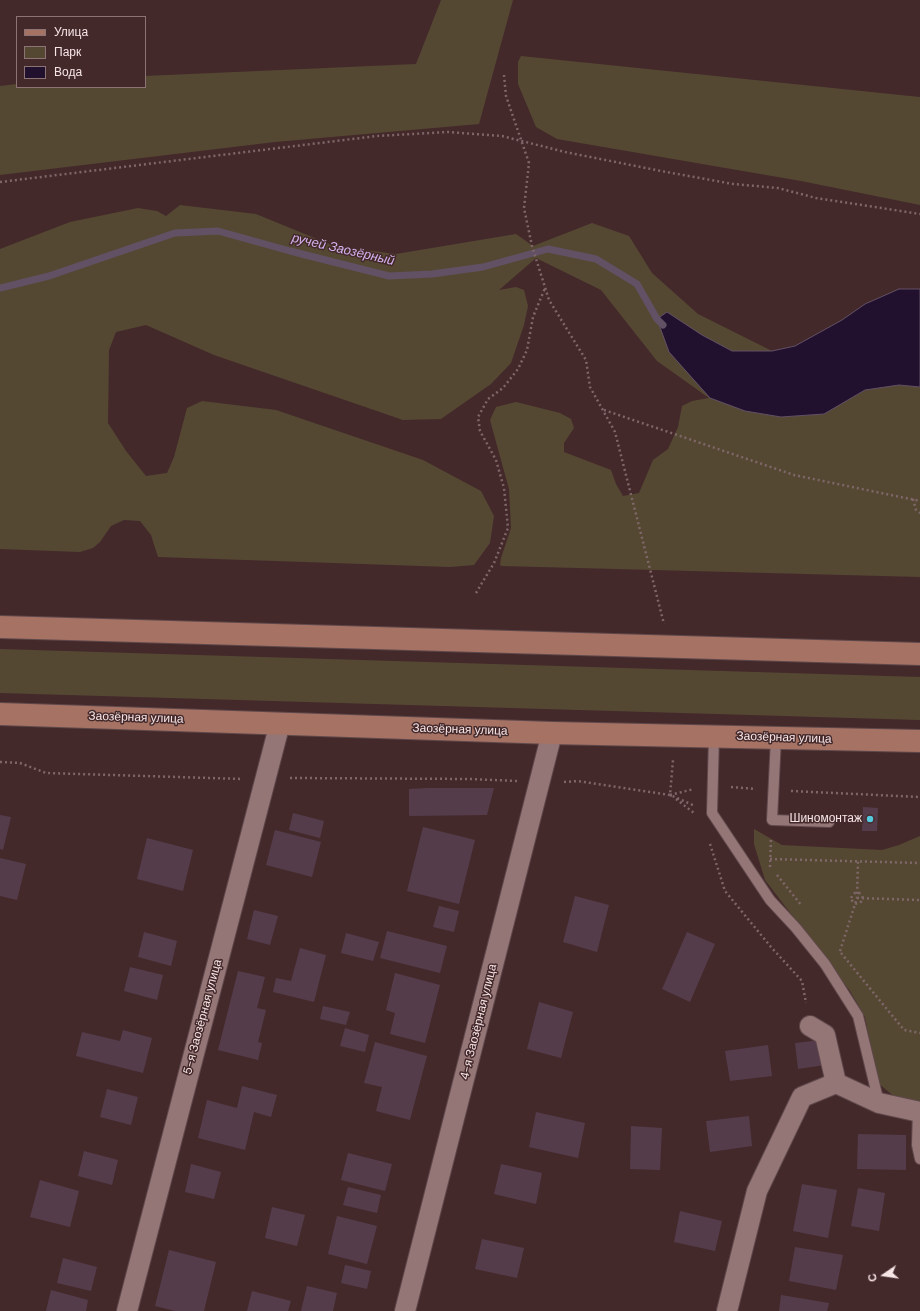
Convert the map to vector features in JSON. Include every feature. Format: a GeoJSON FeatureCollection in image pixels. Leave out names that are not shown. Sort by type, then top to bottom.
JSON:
{"type":"FeatureCollection","features":[{"type":"Feature","properties":{"kind":"main road"},"geometry":{"type":"LineString","coordinates":[[0,628],[920,654]]}},
{"type":"Feature","properties":{"kind":"main road","name":"Заозёрная улица"},"geometry":{"type":"LineString","coordinates":[[0,714],[552,733],[920,742]]}},
{"type":"Feature","properties":{"kind":"street","name":"5-я Заозёрная улица"},"geometry":{"type":"LineString","coordinates":[[127,1311],[280,724]]}},
{"type":"Feature","properties":{"kind":"street","name":"4-я Заозёрная улица"},"geometry":{"type":"LineString","coordinates":[[405,1311],[552,733]]}},
{"type":"Feature","properties":{"kind":"street"},"geometry":{"type":"LineString","coordinates":[[810,1026],[825,1035],[836,1083]]}},
{"type":"Feature","properties":{"kind":"street"},"geometry":{"type":"LineString","coordinates":[[727,1311],[757,1190],[802,1098],[836,1083],[879,1103],[919,1111]]}},
{"type":"Feature","properties":{"kind":"lane"},"geometry":{"type":"LineString","coordinates":[[714,736],[712,813],[770,900],[796,928],[825,964],[858,1016],[879,1103]]}},
{"type":"Feature","properties":{"kind":"lane"},"geometry":{"type":"LineString","coordinates":[[776,738],[772,820],[829,822]]}},
{"type":"Feature","properties":{"kind":"lane"},"geometry":{"type":"LineString","coordinates":[[919,1111],[917,1145],[920,1159]]}},
{"type":"Feature","properties":{"kind":"path"},"geometry":{"type":"LineString","coordinates":[[504,75],[506,96],[529,163],[524,208],[532,246],[549,300],[586,360],[590,387],[616,432],[670,647]]}},
{"type":"Feature","properties":{"kind":"path"},"geometry":{"type":"LineString","coordinates":[[0,182],[377,136],[448,132],[502,136],[565,152],[661,171],[733,184],[778,188],[816,198],[920,214]]}},
{"type":"Feature","properties":{"kind":"path"},"geometry":{"type":"LineString","coordinates":[[476,593],[494,563],[508,528],[504,488],[496,460],[480,431],[478,417],[488,399],[503,388],[518,369],[527,350],[533,317],[545,287]]}},
{"type":"Feature","properties":{"kind":"path"},"geometry":{"type":"LineString","coordinates":[[603,410],[794,475],[920,501]]}},
{"type":"Feature","properties":{"kind":"path"},"geometry":{"type":"LineString","coordinates":[[913,500],[916,510],[920,512]]}},
{"type":"Feature","properties":{"kind":"path"},"geometry":{"type":"LineString","coordinates":[[670,795],[674,736]]}},
{"type":"Feature","properties":{"kind":"path"},"geometry":{"type":"LineString","coordinates":[[0,762],[20,763],[46,773],[212,778],[470,779],[540,782],[578,781],[670,795],[712,813]]}},
{"type":"Feature","properties":{"kind":"path"},"geometry":{"type":"LineString","coordinates":[[773,790],[920,797]]}},
{"type":"Feature","properties":{"kind":"path"},"geometry":{"type":"LineString","coordinates":[[670,795],[694,812],[697,818]]}},
{"type":"Feature","properties":{"kind":"path"},"geometry":{"type":"LineString","coordinates":[[772,820],[770,866],[805,909]]}},
{"type":"Feature","properties":{"kind":"path"},"geometry":{"type":"LineString","coordinates":[[709,844],[724,891],[770,947],[802,981],[810,1026]]}},
{"type":"Feature","properties":{"kind":"path"},"geometry":{"type":"LineString","coordinates":[[770,859],[920,863]]}},
{"type":"Feature","properties":{"kind":"path"},"geometry":{"type":"LineString","coordinates":[[840,951],[857,898],[858,861]]}},
{"type":"Feature","properties":{"kind":"path"},"geometry":{"type":"LineString","coordinates":[[857,892],[861,894],[862,898]]}},
{"type":"Feature","properties":{"kind":"path"},"geometry":{"type":"LineString","coordinates":[[855,904],[851,900],[851,896],[857,892]]}},
{"type":"Feature","properties":{"kind":"path"},"geometry":{"type":"LineString","coordinates":[[857,898],[920,900]]}},
{"type":"Feature","properties":{"kind":"path"},"geometry":{"type":"LineString","coordinates":[[855,904],[861,902],[862,898]]}},
{"type":"Feature","properties":{"kind":"path"},"geometry":{"type":"LineString","coordinates":[[835,945],[904,1030],[920,1033]]}},
{"type":"Feature","properties":{"kind":"green space"},"geometry":{"type":"Polygon","coordinates":[[[441,0],[513,0],[479,124],[275,142],[0,175],[0,86],[16,84],[16,88],[146,88],[146,76],[416,64],[441,0]]]}},
{"type":"Feature","properties":{"kind":"green space"},"geometry":{"type":"Polygon","coordinates":[[[521,56],[920,97],[920,205],[801,181],[557,139],[536,127],[518,84],[518,62],[521,56]]]}},
{"type":"Feature","properties":{"kind":"green space"},"geometry":{"type":"Polygon","coordinates":[[[180,205],[256,214],[334,246],[396,254],[516,234],[533,246],[592,223],[629,236],[652,273],[698,314],[772,351],[732,351],[702,335],[745,411],[781,417],[824,414],[865,390],[899,385],[920,387],[920,577],[500,565],[511,528],[509,489],[490,420],[496,407],[516,402],[560,413],[571,419],[574,428],[564,443],[564,452],[611,470],[616,484],[623,496],[639,493],[653,460],[668,449],[678,427],[682,406],[692,401],[709,398],[657,361],[601,290],[536,258],[499,290],[516,287],[524,290],[528,306],[524,325],[511,363],[491,384],[441,419],[403,420],[214,355],[146,325],[116,332],[109,350],[108,423],[126,451],[146,476],[167,473],[174,457],[187,408],[202,401],[276,410],[423,460],[481,491],[494,516],[490,543],[474,565],[450,567],[158,557],[151,535],[140,521],[124,520],[111,526],[100,542],[93,548],[80,552],[0,549],[0,249],[70,222],[138,208],[157,211],[166,216],[180,205]]]}},
{"type":"Feature","properties":{"kind":"green space"},"geometry":{"type":"Polygon","coordinates":[[[0,649],[920,677],[920,720],[0,693],[0,649]]]}},
{"type":"Feature","properties":{"kind":"green space"},"geometry":{"type":"Polygon","coordinates":[[[754,829],[782,845],[882,850],[920,836],[920,1104],[896,1098],[878,1083],[865,1017],[850,991],[765,880],[754,844],[754,829]]]}},
{"type":"Feature","properties":{"kind":"water"},"geometry":{"type":"Polygon","coordinates":[[[899,289],[920,289],[920,387],[899,385],[865,390],[824,414],[781,417],[745,411],[710,398],[669,352],[657,319],[667,312],[702,335],[732,351],[772,351],[795,346],[842,320],[865,304],[899,289]]]}},
{"type":"Feature","properties":{"kind":"building"},"geometry":{"type":"Polygon","coordinates":[[[494,788],[487,815],[409,816],[409,789],[494,788]]]}},
{"type":"Feature","properties":{"kind":"building","name":"Шиномонтаж"},"geometry":{"type":"Polygon","coordinates":[[[863,807],[878,808],[877,831],[862,831],[863,807]]]}},
{"type":"Feature","properties":{"kind":"building"},"geometry":{"type":"Polygon","coordinates":[[[293,813],[324,821],[320,838],[289,830],[293,813]]]}},
{"type":"Feature","properties":{"kind":"building"},"geometry":{"type":"Polygon","coordinates":[[[0,815],[11,817],[3,850],[0,849],[0,815]]]}},
{"type":"Feature","properties":{"kind":"building"},"geometry":{"type":"Polygon","coordinates":[[[423,827],[475,840],[459,904],[407,891],[423,827]]]}},
{"type":"Feature","properties":{"kind":"building"},"geometry":{"type":"Polygon","coordinates":[[[275,830],[321,842],[312,877],[266,865],[275,830]]]}},
{"type":"Feature","properties":{"kind":"building"},"geometry":{"type":"Polygon","coordinates":[[[147,838],[193,850],[183,891],[137,879],[147,838]]]}},
{"type":"Feature","properties":{"kind":"building"},"geometry":{"type":"Polygon","coordinates":[[[0,858],[26,864],[17,900],[0,896],[0,858]]]}},
{"type":"Feature","properties":{"kind":"building"},"geometry":{"type":"Polygon","coordinates":[[[575,896],[609,905],[597,952],[563,942],[575,896]]]}},
{"type":"Feature","properties":{"kind":"building"},"geometry":{"type":"Polygon","coordinates":[[[439,906],[459,911],[454,932],[433,927],[439,906]]]}},
{"type":"Feature","properties":{"kind":"building"},"geometry":{"type":"Polygon","coordinates":[[[254,910],[278,916],[270,945],[247,939],[254,910]]]}},
{"type":"Feature","properties":{"kind":"building"},"geometry":{"type":"Polygon","coordinates":[[[387,931],[447,946],[440,973],[380,958],[387,931]]]}},
{"type":"Feature","properties":{"kind":"building"},"geometry":{"type":"Polygon","coordinates":[[[144,932],[177,941],[171,966],[138,957],[144,932]]]}},
{"type":"Feature","properties":{"kind":"building"},"geometry":{"type":"Polygon","coordinates":[[[687,932],[715,944],[690,1002],[662,989],[687,932]]]}},
{"type":"Feature","properties":{"kind":"building"},"geometry":{"type":"Polygon","coordinates":[[[346,933],[379,942],[373,961],[341,953],[346,933]]]}},
{"type":"Feature","properties":{"kind":"building"},"geometry":{"type":"Polygon","coordinates":[[[300,948],[326,955],[314,1002],[273,992],[276,978],[291,981],[300,948]]]}},
{"type":"Feature","properties":{"kind":"building"},"geometry":{"type":"Polygon","coordinates":[[[130,967],[163,975],[157,1000],[124,991],[130,967]]]}},
{"type":"Feature","properties":{"kind":"building"},"geometry":{"type":"Polygon","coordinates":[[[238,971],[265,977],[257,1008],[266,1010],[258,1042],[262,1043],[258,1060],[218,1050],[238,971]]]}},
{"type":"Feature","properties":{"kind":"building"},"geometry":{"type":"Polygon","coordinates":[[[395,973],[440,985],[425,1043],[390,1034],[395,1013],[386,1010],[395,973]]]}},
{"type":"Feature","properties":{"kind":"building"},"geometry":{"type":"Polygon","coordinates":[[[539,1002],[573,1012],[561,1058],[527,1049],[539,1002]]]}},
{"type":"Feature","properties":{"kind":"building"},"geometry":{"type":"Polygon","coordinates":[[[323,1006],[350,1012],[346,1025],[320,1019],[323,1006]]]}},
{"type":"Feature","properties":{"kind":"building"},"geometry":{"type":"Polygon","coordinates":[[[345,1028],[369,1035],[365,1052],[340,1046],[345,1028]]]}},
{"type":"Feature","properties":{"kind":"building"},"geometry":{"type":"Polygon","coordinates":[[[123,1030],[152,1038],[143,1073],[76,1056],[82,1032],[120,1041],[123,1030]]]}},
{"type":"Feature","properties":{"kind":"building"},"geometry":{"type":"Polygon","coordinates":[[[821,1040],[825,1065],[798,1069],[795,1043],[821,1040]]]}},
{"type":"Feature","properties":{"kind":"building"},"geometry":{"type":"Polygon","coordinates":[[[375,1042],[427,1056],[410,1120],[376,1111],[382,1087],[364,1083],[375,1042]]]}},
{"type":"Feature","properties":{"kind":"building"},"geometry":{"type":"Polygon","coordinates":[[[768,1045],[772,1076],[730,1081],[725,1051],[768,1045]]]}},
{"type":"Feature","properties":{"kind":"building"},"geometry":{"type":"Polygon","coordinates":[[[242,1086],[277,1095],[271,1117],[254,1112],[245,1150],[198,1138],[207,1100],[237,1108],[242,1086]]]}},
{"type":"Feature","properties":{"kind":"building"},"geometry":{"type":"Polygon","coordinates":[[[107,1089],[138,1097],[131,1125],[100,1117],[107,1089]]]}},
{"type":"Feature","properties":{"kind":"building"},"geometry":{"type":"Polygon","coordinates":[[[536,1112],[585,1123],[578,1158],[529,1147],[536,1112]]]}},
{"type":"Feature","properties":{"kind":"building"},"geometry":{"type":"Polygon","coordinates":[[[749,1116],[752,1146],[710,1152],[706,1121],[749,1116]]]}},
{"type":"Feature","properties":{"kind":"building"},"geometry":{"type":"Polygon","coordinates":[[[631,1126],[662,1128],[660,1170],[630,1169],[631,1126]]]}},
{"type":"Feature","properties":{"kind":"building"},"geometry":{"type":"Polygon","coordinates":[[[858,1134],[906,1135],[906,1170],[857,1169],[858,1134]]]}},
{"type":"Feature","properties":{"kind":"building"},"geometry":{"type":"Polygon","coordinates":[[[84,1151],[118,1160],[112,1185],[78,1176],[84,1151]]]}},
{"type":"Feature","properties":{"kind":"building"},"geometry":{"type":"Polygon","coordinates":[[[348,1153],[392,1164],[385,1191],[341,1180],[348,1153]]]}},
{"type":"Feature","properties":{"kind":"building"},"geometry":{"type":"Polygon","coordinates":[[[191,1164],[221,1172],[214,1199],[185,1192],[191,1164]]]}},
{"type":"Feature","properties":{"kind":"building"},"geometry":{"type":"Polygon","coordinates":[[[501,1164],[542,1173],[536,1204],[494,1194],[501,1164]]]}},
{"type":"Feature","properties":{"kind":"building"},"geometry":{"type":"Polygon","coordinates":[[[40,1180],[79,1191],[70,1227],[30,1217],[40,1180]]]}},
{"type":"Feature","properties":{"kind":"building"},"geometry":{"type":"Polygon","coordinates":[[[802,1184],[837,1190],[828,1238],[793,1231],[802,1184]]]}},
{"type":"Feature","properties":{"kind":"building"},"geometry":{"type":"Polygon","coordinates":[[[348,1187],[381,1195],[377,1213],[343,1205],[348,1187]]]}},
{"type":"Feature","properties":{"kind":"building"},"geometry":{"type":"Polygon","coordinates":[[[858,1188],[885,1193],[879,1231],[851,1226],[858,1188]]]}},
{"type":"Feature","properties":{"kind":"building"},"geometry":{"type":"Polygon","coordinates":[[[272,1207],[305,1215],[297,1246],[265,1238],[272,1207]]]}},
{"type":"Feature","properties":{"kind":"building"},"geometry":{"type":"Polygon","coordinates":[[[680,1211],[722,1221],[715,1251],[674,1242],[680,1211]]]}},
{"type":"Feature","properties":{"kind":"building"},"geometry":{"type":"Polygon","coordinates":[[[337,1216],[377,1226],[367,1264],[328,1254],[337,1216]]]}},
{"type":"Feature","properties":{"kind":"building"},"geometry":{"type":"Polygon","coordinates":[[[482,1239],[524,1248],[517,1278],[475,1269],[482,1239]]]}},
{"type":"Feature","properties":{"kind":"building"},"geometry":{"type":"Polygon","coordinates":[[[795,1247],[843,1255],[836,1290],[789,1281],[795,1247]]]}},
{"type":"Feature","properties":{"kind":"building"},"geometry":{"type":"Polygon","coordinates":[[[169,1250],[216,1262],[204,1311],[175,1311],[155,1306],[169,1250]]]}},
{"type":"Feature","properties":{"kind":"building"},"geometry":{"type":"Polygon","coordinates":[[[63,1258],[97,1267],[91,1291],[57,1283],[63,1258]]]}},
{"type":"Feature","properties":{"kind":"building"},"geometry":{"type":"Polygon","coordinates":[[[345,1265],[371,1271],[367,1289],[341,1283],[345,1265]]]}},
{"type":"Feature","properties":{"kind":"building"},"geometry":{"type":"Polygon","coordinates":[[[307,1286],[337,1293],[333,1311],[301,1311],[307,1286]]]}},
{"type":"Feature","properties":{"kind":"building"},"geometry":{"type":"Polygon","coordinates":[[[51,1290],[88,1300],[86,1311],[46,1311],[51,1290]]]}},
{"type":"Feature","properties":{"kind":"building"},"geometry":{"type":"Polygon","coordinates":[[[252,1291],[291,1301],[288,1311],[247,1311],[252,1291]]]}},
{"type":"Feature","properties":{"kind":"building"},"geometry":{"type":"Polygon","coordinates":[[[781,1295],[829,1303],[827,1311],[779,1311],[781,1295]]]}},
{"type":"Feature","properties":{"kind":"waterway","name":"ручей Заозёрный"},"geometry":{"type":"LineString","coordinates":[[0,288],[49,276],[175,233],[218,231],[389,276],[432,274],[483,267],[548,249],[596,259],[637,284],[657,319],[663,325]]}},
{"type":"Feature","properties":{"kind":"place","name":"Шиномонтаж"},"geometry":{"type":"Point","coordinates":[870,819]}}]}
